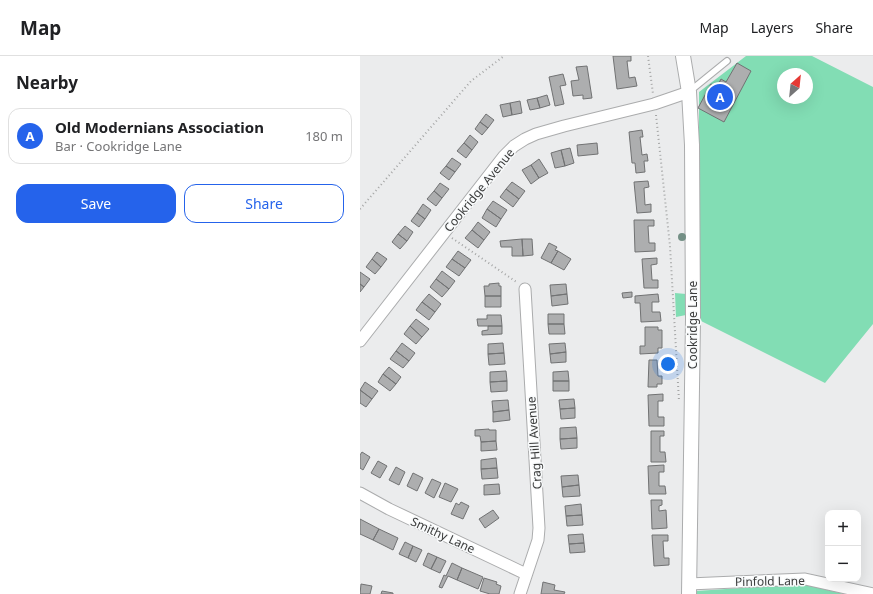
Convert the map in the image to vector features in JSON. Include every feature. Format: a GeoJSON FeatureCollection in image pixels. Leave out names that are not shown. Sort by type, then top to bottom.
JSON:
{"type":"FeatureCollection","features":[{"type":"Feature","properties":{"kind":"street","name":"Cookridge Lane"},"geometry":{"type":"LineString","coordinates":[[683,56],[689,92],[692,145],[693,319],[689,589]]}},
{"type":"Feature","properties":{"kind":"street","name":"Cookridge Avenue"},"geometry":{"type":"LineString","coordinates":[[360,341],[504,156],[514,146],[525,139],[564,126],[654,104],[689,92]]}},
{"type":"Feature","properties":{"kind":"street","name":"Crag Hill Avenue"},"geometry":{"type":"LineString","coordinates":[[520,594],[538,540],[540,528],[525,289]]}},
{"type":"Feature","properties":{"kind":"street","name":"Smithy Lane"},"geometry":{"type":"LineString","coordinates":[[360,493],[389,509],[526,574]]}},
{"type":"Feature","properties":{"kind":"street","name":"Pinfold Lane"},"geometry":{"type":"LineString","coordinates":[[689,589],[805,579],[873,594]]}},
{"type":"Feature","properties":{"kind":"lane"},"geometry":{"type":"LineString","coordinates":[[689,92],[727,61]]}},
{"type":"Feature","properties":{"kind":"path"},"geometry":{"type":"LineString","coordinates":[[360,209],[471,81],[500,57],[504,56]]}},
{"type":"Feature","properties":{"kind":"path"},"geometry":{"type":"LineString","coordinates":[[648,56],[670,246],[679,402]]}},
{"type":"Feature","properties":{"kind":"path"},"geometry":{"type":"LineString","coordinates":[[445,232],[519,283],[525,289]]}},
{"type":"Feature","properties":{"kind":"green space"},"geometry":{"type":"Polygon","coordinates":[[[746,56],[812,56],[873,87],[873,324],[825,383],[699,320],[699,92],[746,56]]]}},
{"type":"Feature","properties":{"kind":"green space"},"geometry":{"type":"Polygon","coordinates":[[[675,293],[686,294],[686,315],[676,317],[675,293]]]}},
{"type":"Feature","properties":{"kind":"green space"},"geometry":{"type":"Polygon","coordinates":[[[803,584],[844,594],[696,594],[696,591],[803,584]]]}},
{"type":"Feature","properties":{"kind":"building"},"geometry":{"type":"Polygon","coordinates":[[[613,56],[631,56],[631,61],[627,61],[629,78],[635,77],[637,86],[617,89],[613,56]]]}},
{"type":"Feature","properties":{"kind":"building"},"geometry":{"type":"Polygon","coordinates":[[[737,63],[751,71],[724,122],[698,108],[711,84],[717,87],[721,79],[726,82],[737,63]]]}},
{"type":"Feature","properties":{"kind":"building"},"geometry":{"type":"Polygon","coordinates":[[[587,66],[592,98],[583,99],[583,95],[573,96],[571,81],[579,80],[576,67],[587,66]]]}},
{"type":"Feature","properties":{"kind":"building"},"geometry":{"type":"Polygon","coordinates":[[[563,74],[566,85],[560,86],[564,104],[555,106],[549,77],[563,74]]]}},
{"type":"Feature","properties":{"kind":"building"},"geometry":{"type":"Polygon","coordinates":[[[547,95],[550,105],[540,108],[537,98],[547,95]]]}},
{"type":"Feature","properties":{"kind":"building"},"geometry":{"type":"Polygon","coordinates":[[[537,98],[540,108],[530,110],[527,100],[537,98]]]}},
{"type":"Feature","properties":{"kind":"building"},"geometry":{"type":"Polygon","coordinates":[[[520,101],[522,113],[512,115],[510,103],[520,101]]]}},
{"type":"Feature","properties":{"kind":"building"},"geometry":{"type":"Polygon","coordinates":[[[510,103],[512,115],[503,117],[500,105],[510,103]]]}},
{"type":"Feature","properties":{"kind":"building"},"geometry":{"type":"Polygon","coordinates":[[[486,114],[494,120],[488,128],[480,122],[486,114]]]}},
{"type":"Feature","properties":{"kind":"building"},"geometry":{"type":"Polygon","coordinates":[[[480,122],[488,128],[482,135],[475,129],[480,122]]]}},
{"type":"Feature","properties":{"kind":"building"},"geometry":{"type":"Polygon","coordinates":[[[642,130],[643,137],[640,137],[642,155],[647,154],[648,161],[644,161],[645,172],[636,173],[635,163],[632,163],[629,132],[642,130]]]}},
{"type":"Feature","properties":{"kind":"building"},"geometry":{"type":"Polygon","coordinates":[[[470,135],[478,142],[472,150],[464,143],[470,135]]]}},
{"type":"Feature","properties":{"kind":"building"},"geometry":{"type":"Polygon","coordinates":[[[464,143],[472,150],[466,158],[457,151],[464,143]]]}},
{"type":"Feature","properties":{"kind":"building"},"geometry":{"type":"Polygon","coordinates":[[[597,143],[598,154],[578,156],[577,145],[597,143]]]}},
{"type":"Feature","properties":{"kind":"building"},"geometry":{"type":"Polygon","coordinates":[[[570,148],[574,163],[565,166],[561,150],[570,148]]]}},
{"type":"Feature","properties":{"kind":"building"},"geometry":{"type":"Polygon","coordinates":[[[561,150],[565,166],[555,168],[551,153],[561,150]]]}},
{"type":"Feature","properties":{"kind":"building"},"geometry":{"type":"Polygon","coordinates":[[[452,158],[461,164],[455,172],[446,166],[452,158]]]}},
{"type":"Feature","properties":{"kind":"building"},"geometry":{"type":"Polygon","coordinates":[[[539,159],[548,173],[539,178],[531,165],[539,159]]]}},
{"type":"Feature","properties":{"kind":"building"},"geometry":{"type":"Polygon","coordinates":[[[531,165],[539,178],[531,184],[522,170],[531,165]]]}},
{"type":"Feature","properties":{"kind":"building"},"geometry":{"type":"Polygon","coordinates":[[[446,166],[455,172],[449,180],[440,173],[446,166]]]}},
{"type":"Feature","properties":{"kind":"building"},"geometry":{"type":"Polygon","coordinates":[[[648,181],[649,187],[644,188],[645,205],[651,204],[651,212],[637,213],[634,182],[648,181]]]}},
{"type":"Feature","properties":{"kind":"building"},"geometry":{"type":"Polygon","coordinates":[[[512,182],[525,191],[519,199],[506,189],[512,182]]]}},
{"type":"Feature","properties":{"kind":"building"},"geometry":{"type":"Polygon","coordinates":[[[440,183],[449,189],[442,198],[434,191],[440,183]]]}},
{"type":"Feature","properties":{"kind":"building"},"geometry":{"type":"Polygon","coordinates":[[[506,189],[519,199],[513,207],[500,197],[506,189]]]}},
{"type":"Feature","properties":{"kind":"building"},"geometry":{"type":"Polygon","coordinates":[[[434,191],[442,198],[436,206],[427,199],[434,191]]]}},
{"type":"Feature","properties":{"kind":"building"},"geometry":{"type":"Polygon","coordinates":[[[493,201],[507,210],[501,219],[487,209],[493,201]]]}},
{"type":"Feature","properties":{"kind":"building"},"geometry":{"type":"Polygon","coordinates":[[[423,204],[431,210],[425,219],[417,213],[423,204]]]}},
{"type":"Feature","properties":{"kind":"building"},"geometry":{"type":"Polygon","coordinates":[[[487,209],[501,219],[496,227],[482,218],[487,209]]]}},
{"type":"Feature","properties":{"kind":"building"},"geometry":{"type":"Polygon","coordinates":[[[417,213],[425,219],[419,227],[411,221],[417,213]]]}},
{"type":"Feature","properties":{"kind":"building"},"geometry":{"type":"Polygon","coordinates":[[[634,220],[654,220],[654,226],[648,226],[649,243],[655,243],[655,251],[635,252],[634,220]]]}},
{"type":"Feature","properties":{"kind":"building"},"geometry":{"type":"Polygon","coordinates":[[[478,222],[490,232],[484,240],[472,230],[478,222]]]}},
{"type":"Feature","properties":{"kind":"building"},"geometry":{"type":"Polygon","coordinates":[[[405,226],[413,232],[407,241],[398,234],[405,226]]]}},
{"type":"Feature","properties":{"kind":"building"},"geometry":{"type":"Polygon","coordinates":[[[472,230],[484,240],[478,248],[465,238],[472,230]]]}},
{"type":"Feature","properties":{"kind":"building"},"geometry":{"type":"Polygon","coordinates":[[[398,234],[407,241],[400,249],[392,242],[398,234]]]}},
{"type":"Feature","properties":{"kind":"building"},"geometry":{"type":"Polygon","coordinates":[[[522,239],[532,239],[533,255],[523,256],[522,239]]]}},
{"type":"Feature","properties":{"kind":"building"},"geometry":{"type":"Polygon","coordinates":[[[522,239],[523,256],[512,256],[512,247],[501,247],[500,241],[522,239]]]}},
{"type":"Feature","properties":{"kind":"building"},"geometry":{"type":"Polygon","coordinates":[[[549,243],[557,247],[555,250],[558,251],[551,263],[541,258],[549,243]]]}},
{"type":"Feature","properties":{"kind":"building"},"geometry":{"type":"Polygon","coordinates":[[[458,251],[471,260],[465,268],[452,259],[458,251]]]}},
{"type":"Feature","properties":{"kind":"building"},"geometry":{"type":"Polygon","coordinates":[[[558,251],[571,259],[564,270],[551,263],[558,251]]]}},
{"type":"Feature","properties":{"kind":"building"},"geometry":{"type":"Polygon","coordinates":[[[377,252],[387,259],[381,267],[372,259],[377,252]]]}},
{"type":"Feature","properties":{"kind":"building"},"geometry":{"type":"Polygon","coordinates":[[[657,258],[657,264],[651,265],[652,280],[658,280],[658,288],[644,288],[642,259],[657,258]]]}},
{"type":"Feature","properties":{"kind":"building"},"geometry":{"type":"Polygon","coordinates":[[[372,259],[381,267],[375,274],[366,267],[372,259]]]}},
{"type":"Feature","properties":{"kind":"building"},"geometry":{"type":"Polygon","coordinates":[[[452,259],[465,268],[459,276],[446,267],[452,259]]]}},
{"type":"Feature","properties":{"kind":"building"},"geometry":{"type":"Polygon","coordinates":[[[442,271],[455,281],[449,289],[436,279],[442,271]]]}},
{"type":"Feature","properties":{"kind":"building"},"geometry":{"type":"Polygon","coordinates":[[[360,272],[370,279],[364,287],[360,284],[360,272]]]}},
{"type":"Feature","properties":{"kind":"building"},"geometry":{"type":"Polygon","coordinates":[[[436,279],[449,289],[442,297],[430,287],[436,279]]]}},
{"type":"Feature","properties":{"kind":"building"},"geometry":{"type":"Polygon","coordinates":[[[499,283],[499,286],[501,286],[501,296],[485,296],[484,286],[499,283]]]}},
{"type":"Feature","properties":{"kind":"building"},"geometry":{"type":"Polygon","coordinates":[[[360,284],[364,287],[360,292],[360,284]]]}},
{"type":"Feature","properties":{"kind":"building"},"geometry":{"type":"Polygon","coordinates":[[[566,284],[567,294],[551,296],[550,285],[566,284]]]}},
{"type":"Feature","properties":{"kind":"building"},"geometry":{"type":"Polygon","coordinates":[[[632,292],[632,297],[623,298],[622,293],[632,292]]]}},
{"type":"Feature","properties":{"kind":"building"},"geometry":{"type":"Polygon","coordinates":[[[429,294],[441,304],[435,312],[422,302],[429,294]]]}},
{"type":"Feature","properties":{"kind":"building"},"geometry":{"type":"Polygon","coordinates":[[[567,294],[568,304],[552,306],[551,296],[567,294]]]}},
{"type":"Feature","properties":{"kind":"building"},"geometry":{"type":"Polygon","coordinates":[[[658,294],[659,302],[652,302],[652,312],[660,312],[661,321],[641,322],[640,303],[635,303],[635,296],[658,294]]]}},
{"type":"Feature","properties":{"kind":"building"},"geometry":{"type":"Polygon","coordinates":[[[485,296],[501,296],[501,307],[485,307],[485,296]]]}},
{"type":"Feature","properties":{"kind":"building"},"geometry":{"type":"Polygon","coordinates":[[[422,302],[435,312],[429,320],[416,310],[422,302]]]}},
{"type":"Feature","properties":{"kind":"building"},"geometry":{"type":"Polygon","coordinates":[[[548,314],[564,314],[564,324],[548,324],[548,314]]]}},
{"type":"Feature","properties":{"kind":"building"},"geometry":{"type":"Polygon","coordinates":[[[487,315],[501,315],[502,326],[478,326],[477,319],[487,319],[487,315]]]}},
{"type":"Feature","properties":{"kind":"building"},"geometry":{"type":"Polygon","coordinates":[[[416,319],[429,329],[422,337],[410,326],[416,319]]]}},
{"type":"Feature","properties":{"kind":"building"},"geometry":{"type":"Polygon","coordinates":[[[548,324],[564,324],[565,334],[549,334],[548,324]]]}},
{"type":"Feature","properties":{"kind":"building"},"geometry":{"type":"Polygon","coordinates":[[[410,326],[422,337],[416,344],[404,334],[410,326]]]}},
{"type":"Feature","properties":{"kind":"building"},"geometry":{"type":"Polygon","coordinates":[[[488,326],[502,326],[502,334],[482,335],[482,331],[488,330],[488,326]]]}},
{"type":"Feature","properties":{"kind":"building"},"geometry":{"type":"Polygon","coordinates":[[[645,327],[658,327],[658,330],[662,330],[662,348],[658,348],[658,353],[640,354],[640,346],[645,346],[645,327]]]}},
{"type":"Feature","properties":{"kind":"building"},"geometry":{"type":"Polygon","coordinates":[[[402,343],[415,353],[409,361],[396,351],[402,343]]]}},
{"type":"Feature","properties":{"kind":"building"},"geometry":{"type":"Polygon","coordinates":[[[503,343],[504,353],[488,354],[488,344],[503,343]]]}},
{"type":"Feature","properties":{"kind":"building"},"geometry":{"type":"Polygon","coordinates":[[[565,343],[566,352],[550,354],[549,344],[565,343]]]}},
{"type":"Feature","properties":{"kind":"building"},"geometry":{"type":"Polygon","coordinates":[[[396,351],[409,361],[403,368],[390,359],[396,351]]]}},
{"type":"Feature","properties":{"kind":"building"},"geometry":{"type":"Polygon","coordinates":[[[566,352],[566,362],[551,363],[550,354],[566,352]]]}},
{"type":"Feature","properties":{"kind":"building"},"geometry":{"type":"Polygon","coordinates":[[[504,353],[505,364],[489,365],[488,354],[504,353]]]}},
{"type":"Feature","properties":{"kind":"building"},"geometry":{"type":"Polygon","coordinates":[[[649,360],[657,360],[658,376],[662,376],[662,384],[657,384],[657,387],[648,387],[649,360]]]}},
{"type":"Feature","properties":{"kind":"building"},"geometry":{"type":"Polygon","coordinates":[[[389,367],[401,377],[396,384],[383,374],[389,367]]]}},
{"type":"Feature","properties":{"kind":"building"},"geometry":{"type":"Polygon","coordinates":[[[506,371],[507,381],[490,382],[490,372],[506,371]]]}},
{"type":"Feature","properties":{"kind":"building"},"geometry":{"type":"Polygon","coordinates":[[[568,371],[569,381],[553,381],[553,372],[568,371]]]}},
{"type":"Feature","properties":{"kind":"building"},"geometry":{"type":"Polygon","coordinates":[[[383,374],[396,384],[390,391],[378,382],[383,374]]]}},
{"type":"Feature","properties":{"kind":"building"},"geometry":{"type":"Polygon","coordinates":[[[507,381],[507,391],[491,392],[490,382],[507,381]]]}},
{"type":"Feature","properties":{"kind":"building"},"geometry":{"type":"Polygon","coordinates":[[[553,381],[569,381],[569,391],[553,391],[553,381]]]}},
{"type":"Feature","properties":{"kind":"building"},"geometry":{"type":"Polygon","coordinates":[[[365,382],[378,391],[372,399],[360,390],[365,382]]]}},
{"type":"Feature","properties":{"kind":"building"},"geometry":{"type":"Polygon","coordinates":[[[360,390],[372,399],[366,407],[360,403],[360,390]]]}},
{"type":"Feature","properties":{"kind":"building"},"geometry":{"type":"Polygon","coordinates":[[[663,394],[663,401],[658,401],[658,417],[664,417],[664,426],[649,426],[648,395],[663,394]]]}},
{"type":"Feature","properties":{"kind":"building"},"geometry":{"type":"Polygon","coordinates":[[[574,399],[575,408],[560,409],[559,400],[574,399]]]}},
{"type":"Feature","properties":{"kind":"building"},"geometry":{"type":"Polygon","coordinates":[[[508,400],[509,410],[493,412],[492,401],[508,400]]]}},
{"type":"Feature","properties":{"kind":"building"},"geometry":{"type":"Polygon","coordinates":[[[575,408],[575,418],[561,419],[560,409],[575,408]]]}},
{"type":"Feature","properties":{"kind":"building"},"geometry":{"type":"Polygon","coordinates":[[[509,410],[510,420],[493,422],[493,412],[509,410]]]}},
{"type":"Feature","properties":{"kind":"building"},"geometry":{"type":"Polygon","coordinates":[[[576,427],[577,438],[560,439],[560,428],[576,427]]]}},
{"type":"Feature","properties":{"kind":"building"},"geometry":{"type":"Polygon","coordinates":[[[475,430],[496,430],[496,441],[481,442],[480,436],[475,436],[475,430]]]}},
{"type":"Feature","properties":{"kind":"building"},"geometry":{"type":"Polygon","coordinates":[[[651,431],[664,431],[664,436],[660,436],[660,452],[665,452],[666,462],[651,462],[651,431]]]}},
{"type":"Feature","properties":{"kind":"building"},"geometry":{"type":"Polygon","coordinates":[[[577,438],[577,448],[561,449],[560,439],[577,438]]]}},
{"type":"Feature","properties":{"kind":"building"},"geometry":{"type":"Polygon","coordinates":[[[496,441],[497,450],[481,451],[481,442],[496,441]]]}},
{"type":"Feature","properties":{"kind":"building"},"geometry":{"type":"Polygon","coordinates":[[[362,452],[370,457],[363,470],[360,468],[360,455],[362,452]]]}},
{"type":"Feature","properties":{"kind":"building"},"geometry":{"type":"Polygon","coordinates":[[[496,458],[497,468],[481,469],[481,460],[496,458]]]}},
{"type":"Feature","properties":{"kind":"building"},"geometry":{"type":"Polygon","coordinates":[[[378,461],[387,466],[380,478],[371,473],[378,461]]]}},
{"type":"Feature","properties":{"kind":"building"},"geometry":{"type":"Polygon","coordinates":[[[664,465],[664,472],[659,472],[659,486],[665,486],[666,494],[649,494],[648,466],[664,465]]]}},
{"type":"Feature","properties":{"kind":"building"},"geometry":{"type":"Polygon","coordinates":[[[396,467],[405,472],[399,485],[389,480],[396,467]]]}},
{"type":"Feature","properties":{"kind":"building"},"geometry":{"type":"Polygon","coordinates":[[[497,468],[498,478],[482,479],[481,469],[497,468]]]}},
{"type":"Feature","properties":{"kind":"building"},"geometry":{"type":"Polygon","coordinates":[[[413,473],[423,478],[417,491],[407,486],[413,473]]]}},
{"type":"Feature","properties":{"kind":"building"},"geometry":{"type":"Polygon","coordinates":[[[578,475],[579,485],[562,487],[561,476],[578,475]]]}},
{"type":"Feature","properties":{"kind":"building"},"geometry":{"type":"Polygon","coordinates":[[[432,479],[441,483],[434,498],[425,493],[432,479]]]}},
{"type":"Feature","properties":{"kind":"building"},"geometry":{"type":"Polygon","coordinates":[[[445,483],[458,489],[451,502],[439,497],[445,483]]]}},
{"type":"Feature","properties":{"kind":"building"},"geometry":{"type":"Polygon","coordinates":[[[499,484],[500,494],[484,495],[484,485],[499,484]]]}},
{"type":"Feature","properties":{"kind":"building"},"geometry":{"type":"Polygon","coordinates":[[[579,485],[580,496],[563,497],[562,487],[579,485]]]}},
{"type":"Feature","properties":{"kind":"building"},"geometry":{"type":"Polygon","coordinates":[[[651,500],[662,500],[662,505],[659,506],[659,511],[666,510],[667,528],[652,529],[651,500]]]}},
{"type":"Feature","properties":{"kind":"building"},"geometry":{"type":"Polygon","coordinates":[[[461,502],[469,506],[463,519],[451,514],[456,503],[459,505],[461,502]]]}},
{"type":"Feature","properties":{"kind":"building"},"geometry":{"type":"Polygon","coordinates":[[[581,504],[582,515],[566,516],[565,506],[581,504]]]}},
{"type":"Feature","properties":{"kind":"building"},"geometry":{"type":"Polygon","coordinates":[[[493,510],[499,518],[485,528],[479,519],[493,510]]]}},
{"type":"Feature","properties":{"kind":"building"},"geometry":{"type":"Polygon","coordinates":[[[582,515],[583,525],[567,526],[566,516],[582,515]]]}},
{"type":"Feature","properties":{"kind":"building"},"geometry":{"type":"Polygon","coordinates":[[[360,519],[379,529],[373,540],[360,534],[360,519]]]}},
{"type":"Feature","properties":{"kind":"building"},"geometry":{"type":"Polygon","coordinates":[[[379,529],[398,538],[393,550],[373,540],[379,529]]]}},
{"type":"Feature","properties":{"kind":"building"},"geometry":{"type":"Polygon","coordinates":[[[583,534],[584,543],[569,544],[568,535],[583,534]]]}},
{"type":"Feature","properties":{"kind":"building"},"geometry":{"type":"Polygon","coordinates":[[[652,535],[668,535],[668,541],[663,541],[664,558],[669,558],[669,565],[654,566],[652,535]]]}},
{"type":"Feature","properties":{"kind":"building"},"geometry":{"type":"Polygon","coordinates":[[[405,542],[413,546],[408,558],[399,554],[405,542]]]}},
{"type":"Feature","properties":{"kind":"building"},"geometry":{"type":"Polygon","coordinates":[[[584,543],[585,552],[570,553],[569,544],[584,543]]]}},
{"type":"Feature","properties":{"kind":"building"},"geometry":{"type":"Polygon","coordinates":[[[413,546],[422,550],[416,562],[408,558],[413,546]]]}},
{"type":"Feature","properties":{"kind":"building"},"geometry":{"type":"Polygon","coordinates":[[[428,553],[437,557],[431,569],[423,565],[428,553]]]}},
{"type":"Feature","properties":{"kind":"building"},"geometry":{"type":"Polygon","coordinates":[[[437,557],[446,561],[440,573],[431,569],[437,557]]]}},
{"type":"Feature","properties":{"kind":"building"},"geometry":{"type":"Polygon","coordinates":[[[452,563],[462,568],[457,580],[448,576],[442,588],[439,587],[444,575],[446,576],[452,563]]]}},
{"type":"Feature","properties":{"kind":"building"},"geometry":{"type":"Polygon","coordinates":[[[462,568],[483,577],[478,589],[457,580],[462,568]]]}},
{"type":"Feature","properties":{"kind":"building"},"geometry":{"type":"Polygon","coordinates":[[[484,578],[497,582],[496,584],[501,586],[499,594],[490,594],[480,591],[484,578]]]}},
{"type":"Feature","properties":{"kind":"building"},"geometry":{"type":"Polygon","coordinates":[[[543,582],[555,585],[554,590],[565,592],[564,594],[541,594],[543,582]]]}},
{"type":"Feature","properties":{"kind":"building"},"geometry":{"type":"Polygon","coordinates":[[[361,584],[372,586],[370,594],[360,594],[361,584]]]}},
{"type":"Feature","properties":{"kind":"building"},"geometry":{"type":"Polygon","coordinates":[[[382,591],[393,593],[393,594],[381,594],[382,591]]]}},
{"type":"Feature","properties":{"kind":"place","name":"Old Modernians Association"},"geometry":{"type":"Point","coordinates":[720,97]}}]}
